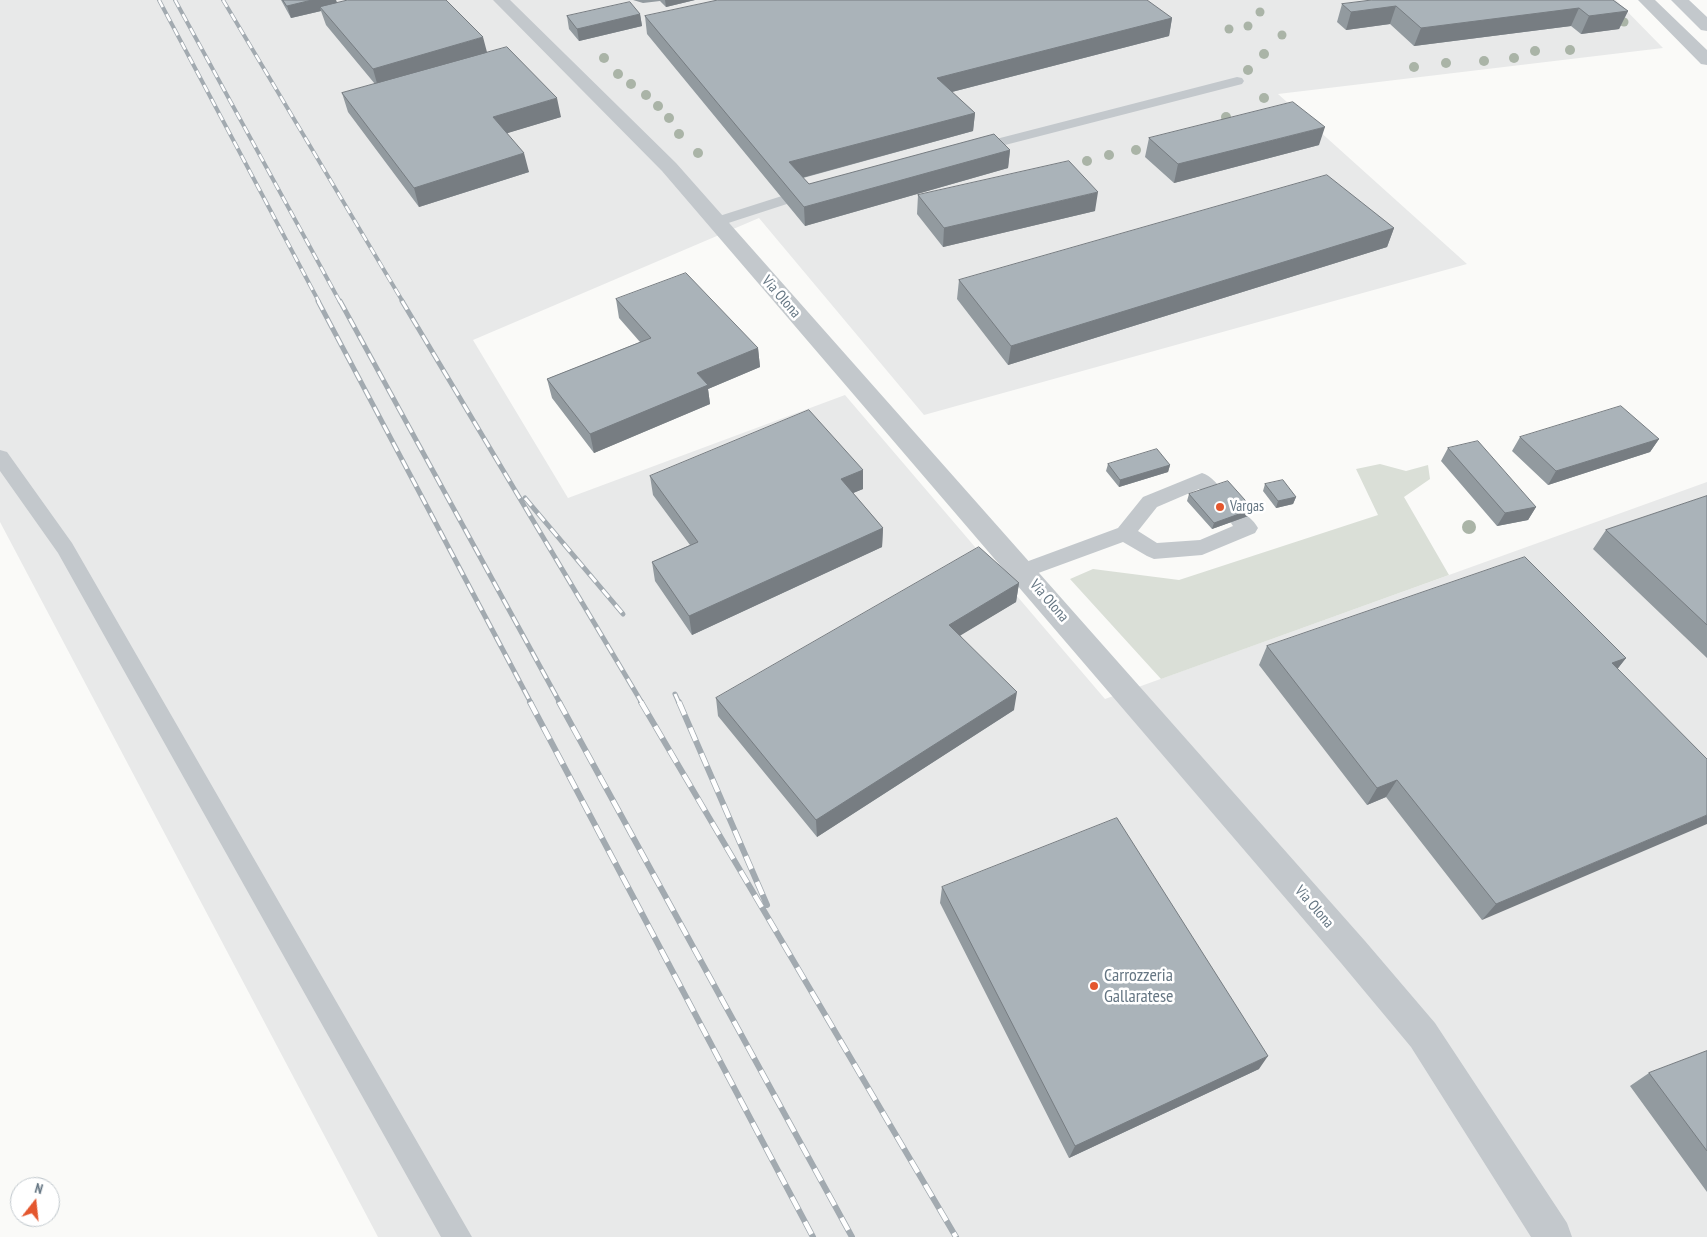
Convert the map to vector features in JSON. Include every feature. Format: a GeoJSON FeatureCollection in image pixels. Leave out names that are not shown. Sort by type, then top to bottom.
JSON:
{"type":"FeatureCollection","features":[{"type":"Feature","properties":{"kind":"street","name":"Via Olona"},"geometry":{"type":"LineString","coordinates":[[501,0],[669,167],[1334,930],[1422,1035],[1553,1237]]}},
{"type":"Feature","properties":{"kind":"street"},"geometry":{"type":"LineString","coordinates":[[1646,0],[1707,60]]}},
{"type":"Feature","properties":{"kind":"street"},"geometry":{"type":"LineString","coordinates":[[1679,0],[1707,26]]}},
{"type":"Feature","properties":{"kind":"lane"},"geometry":{"type":"LineString","coordinates":[[961,152],[1237,81]]}},
{"type":"Feature","properties":{"kind":"lane"},"geometry":{"type":"LineString","coordinates":[[716,222],[785,200]]}},
{"type":"Feature","properties":{"kind":"lane"},"geometry":{"type":"LineString","coordinates":[[0,457],[65,548],[457,1237]]}},
{"type":"Feature","properties":{"kind":"lane"},"geometry":{"type":"LineString","coordinates":[[1022,571],[1124,533],[1150,502],[1202,480],[1213,492]]}},
{"type":"Feature","properties":{"kind":"lane"},"geometry":{"type":"LineString","coordinates":[[1124,533],[1154,551],[1202,547],[1248,528],[1240,520]]}},
{"type":"Feature","properties":{"kind":"shaded area"},"geometry":{"type":"Polygon","coordinates":[[[0,0],[1616,0],[1663,48],[1278,94],[1467,264],[924,415],[759,218],[473,340],[568,498],[845,395],[1105,699],[1707,482],[1707,1237],[378,1237],[0,522],[0,0]]]}},
{"type":"Feature","properties":{"kind":"shaded area"},"geometry":{"type":"Polygon","coordinates":[[[1380,464],[1406,471],[1428,465],[1430,479],[1404,497],[1449,575],[1161,679],[1070,579],[1093,569],[1179,580],[1378,515],[1356,469],[1380,464]]]}},
{"type":"Feature","properties":{"kind":"building"},"geometry":{"type":"Polygon","coordinates":[[[283,0],[312,0],[287,6],[283,0]]]}},
{"type":"Feature","properties":{"kind":"building"},"geometry":{"type":"Polygon","coordinates":[[[348,0],[446,0],[483,37],[373,69],[320,7],[348,0]]]}},
{"type":"Feature","properties":{"kind":"building"},"geometry":{"type":"Polygon","coordinates":[[[718,0],[1147,0],[1172,18],[937,78],[975,113],[789,162],[809,184],[994,134],[1010,150],[804,207],[645,16],[718,0]]]}},
{"type":"Feature","properties":{"kind":"building"},"geometry":{"type":"Polygon","coordinates":[[[1372,0],[1613,0],[1628,11],[1589,16],[1579,8],[1421,28],[1396,6],[1351,12],[1342,4],[1372,0]]]}},
{"type":"Feature","properties":{"kind":"building"},"geometry":{"type":"Polygon","coordinates":[[[630,2],[640,14],[577,29],[567,16],[630,2]]]}},
{"type":"Feature","properties":{"kind":"building"},"geometry":{"type":"Polygon","coordinates":[[[507,47],[557,98],[493,117],[524,153],[414,188],[342,93],[507,47]]]}},
{"type":"Feature","properties":{"kind":"building"},"geometry":{"type":"Polygon","coordinates":[[[1293,102],[1325,127],[1178,164],[1149,138],[1293,102]]]}},
{"type":"Feature","properties":{"kind":"building"},"geometry":{"type":"Polygon","coordinates":[[[1069,161],[1098,192],[944,228],[918,195],[1069,161]]]}},
{"type":"Feature","properties":{"kind":"building"},"geometry":{"type":"Polygon","coordinates":[[[1327,175],[1394,228],[1011,346],[959,280],[1327,175]]]}},
{"type":"Feature","properties":{"kind":"building"},"geometry":{"type":"Polygon","coordinates":[[[686,273],[758,348],[697,373],[708,385],[590,434],[547,379],[651,338],[616,299],[686,273]]]}},
{"type":"Feature","properties":{"kind":"building"},"geometry":{"type":"Polygon","coordinates":[[[1621,406],[1659,439],[1556,471],[1520,437],[1621,406]]]}},
{"type":"Feature","properties":{"kind":"building"},"geometry":{"type":"Polygon","coordinates":[[[809,410],[863,470],[841,479],[883,528],[689,616],[652,562],[698,542],[650,476],[809,410]]]}},
{"type":"Feature","properties":{"kind":"building"},"geometry":{"type":"Polygon","coordinates":[[[1478,441],[1536,507],[1505,513],[1448,448],[1478,441]]]}},
{"type":"Feature","properties":{"kind":"building"},"geometry":{"type":"Polygon","coordinates":[[[1157,449],[1170,465],[1120,480],[1108,464],[1157,449]]]}},
{"type":"Feature","properties":{"kind":"building"},"geometry":{"type":"Polygon","coordinates":[[[1283,480],[1296,497],[1278,501],[1265,484],[1283,480]]]}},
{"type":"Feature","properties":{"kind":"building"},"geometry":{"type":"Polygon","coordinates":[[[1228,481],[1253,509],[1214,523],[1189,494],[1228,481]]]}},
{"type":"Feature","properties":{"kind":"building"},"geometry":{"type":"Polygon","coordinates":[[[1707,496],[1707,625],[1606,530],[1707,496]]]}},
{"type":"Feature","properties":{"kind":"building"},"geometry":{"type":"Polygon","coordinates":[[[979,547],[1019,583],[949,625],[1017,692],[816,820],[716,698],[979,547]]]}},
{"type":"Feature","properties":{"kind":"building"},"geometry":{"type":"Polygon","coordinates":[[[1525,557],[1626,658],[1612,663],[1707,759],[1707,815],[1496,904],[1397,780],[1377,788],[1267,646],[1525,557]]]}},
{"type":"Feature","properties":{"kind":"building","name":"Carrozzeria Gallaratese"},"geometry":{"type":"Polygon","coordinates":[[[1117,818],[1268,1056],[1075,1146],[942,887],[1117,818]]]}},
{"type":"Feature","properties":{"kind":"building"},"geometry":{"type":"Polygon","coordinates":[[[1707,1051],[1707,1151],[1649,1073],[1707,1051]]]}},
{"type":"Feature","properties":{"kind":"railway"},"geometry":{"type":"LineString","coordinates":[[159,0],[319,302]]}},
{"type":"Feature","properties":{"kind":"railway"},"geometry":{"type":"LineString","coordinates":[[175,0],[340,302]]}},
{"type":"Feature","properties":{"kind":"railway"},"geometry":{"type":"LineString","coordinates":[[223,0],[403,302]]}},
{"type":"Feature","properties":{"kind":"railway"},"geometry":{"type":"LineString","coordinates":[[318,301],[531,703]]}},
{"type":"Feature","properties":{"kind":"railway"},"geometry":{"type":"LineString","coordinates":[[340,301],[560,703]]}},
{"type":"Feature","properties":{"kind":"railway"},"geometry":{"type":"LineString","coordinates":[[402,301],[642,703]]}},
{"type":"Feature","properties":{"kind":"railway"},"geometry":{"type":"LineString","coordinates":[[525,498],[623,614]]}},
{"type":"Feature","properties":{"kind":"railway"},"geometry":{"type":"LineString","coordinates":[[675,694],[679,703]]}},
{"type":"Feature","properties":{"kind":"railway"},"geometry":{"type":"LineString","coordinates":[[530,702],[813,1237]]}},
{"type":"Feature","properties":{"kind":"railway"},"geometry":{"type":"LineString","coordinates":[[559,702],[852,1237]]}},
{"type":"Feature","properties":{"kind":"railway"},"geometry":{"type":"LineString","coordinates":[[641,702],[956,1237]]}},
{"type":"Feature","properties":{"kind":"railway"},"geometry":{"type":"LineString","coordinates":[[679,702],[767,905]]}},
{"type":"Feature","properties":{"kind":"place","name":"Vargas"},"geometry":{"type":"Point","coordinates":[1220,507]}},
{"type":"Feature","properties":{"kind":"place","name":"Carrozzeria Gallaratese"},"geometry":{"type":"Point","coordinates":[1094,986]}}]}
